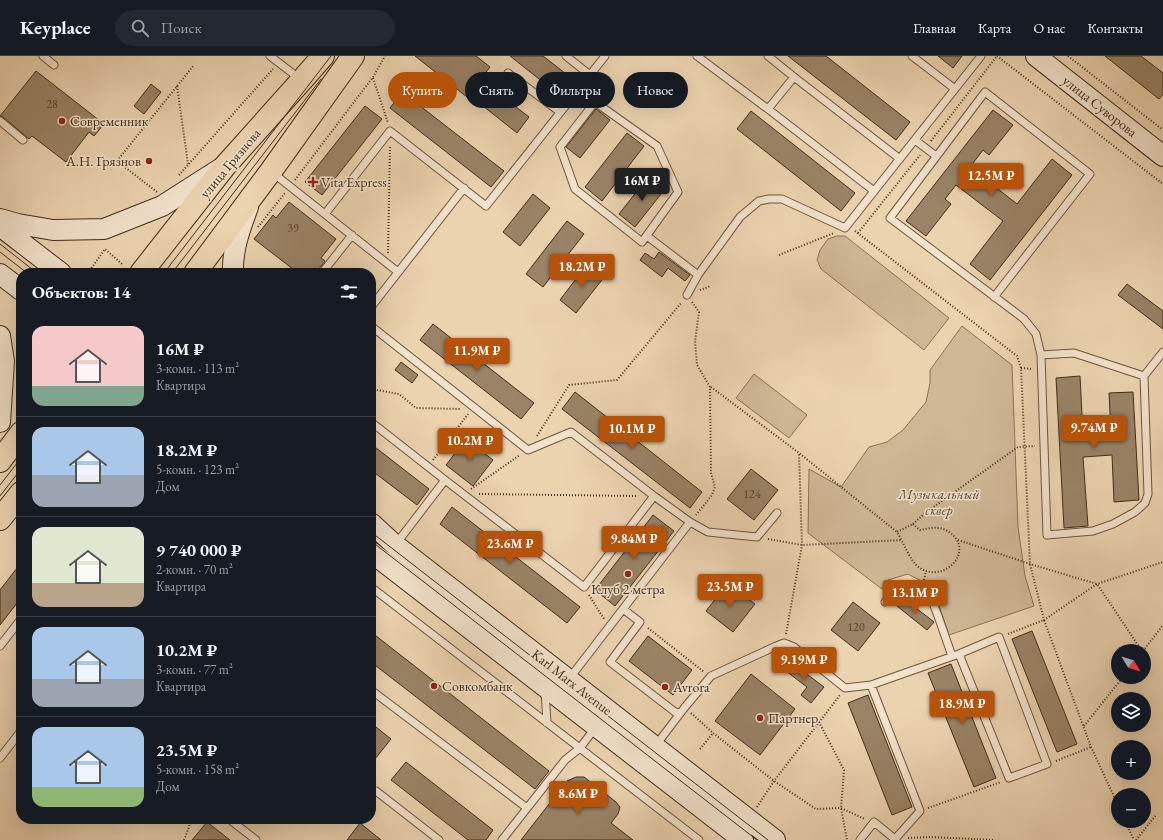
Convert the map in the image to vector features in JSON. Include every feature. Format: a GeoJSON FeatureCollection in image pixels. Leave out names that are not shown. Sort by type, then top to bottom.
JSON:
{"type":"FeatureCollection","features":[{"type":"Feature","properties":{"kind":"main road"},"geometry":{"type":"LineString","coordinates":[[200,268],[353,56]]}},
{"type":"Feature","properties":{"kind":"main road","name":"улица Суворова"},"geometry":{"type":"LineString","coordinates":[[1036,56],[1163,156]]}},
{"type":"Feature","properties":{"kind":"main road","name":"улица Грязнова"},"geometry":{"type":"LineString","coordinates":[[133,268],[302,80],[318,60]]}},
{"type":"Feature","properties":{"kind":"main road"},"geometry":{"type":"LineString","coordinates":[[0,219],[18,224],[53,230],[104,229],[162,206],[225,166]]}},
{"type":"Feature","properties":{"kind":"main road"},"geometry":{"type":"LineString","coordinates":[[233,268],[237,239],[252,196]]}},
{"type":"Feature","properties":{"kind":"main road"},"geometry":{"type":"LineString","coordinates":[[0,226],[55,268]]}},
{"type":"Feature","properties":{"kind":"main road"},"geometry":{"type":"LineString","coordinates":[[0,274],[16,286]]}},
{"type":"Feature","properties":{"kind":"main road"},"geometry":{"type":"LineString","coordinates":[[0,336],[4,361],[0,422]]}},
{"type":"Feature","properties":{"kind":"main road"},"geometry":{"type":"LineString","coordinates":[[0,461],[16,440]]}},
{"type":"Feature","properties":{"kind":"main road"},"geometry":{"type":"LineString","coordinates":[[1,518],[16,499]]}},
{"type":"Feature","properties":{"kind":"main road"},"geometry":{"type":"LineString","coordinates":[[1,518],[16,507]]}},
{"type":"Feature","properties":{"kind":"main road","name":"Karl Marx Avenue"},"geometry":{"type":"LineString","coordinates":[[376,528],[395,545],[776,840]]}},
{"type":"Feature","properties":{"kind":"main road","name":"Karl Marx Avenue"},"geometry":{"type":"LineString","coordinates":[[376,556],[743,840]]}},
{"type":"Feature","properties":{"kind":"lane"},"geometry":{"type":"LineString","coordinates":[[43,56],[54,65]]}},
{"type":"Feature","properties":{"kind":"lane"},"geometry":{"type":"LineString","coordinates":[[270,56],[302,80]]}},
{"type":"Feature","properties":{"kind":"lane"},"geometry":{"type":"LineString","coordinates":[[566,56],[586,72]]}},
{"type":"Feature","properties":{"kind":"lane"},"geometry":{"type":"LineString","coordinates":[[592,72],[605,56]]}},
{"type":"Feature","properties":{"kind":"lane"},"geometry":{"type":"LineString","coordinates":[[697,56],[768,109],[874,192]]}},
{"type":"Feature","properties":{"kind":"lane"},"geometry":{"type":"LineString","coordinates":[[768,56],[900,159]]}},
{"type":"Feature","properties":{"kind":"lane"},"geometry":{"type":"LineString","coordinates":[[912,56],[955,89]]}},
{"type":"Feature","properties":{"kind":"lane"},"geometry":{"type":"LineString","coordinates":[[688,295],[698,275],[740,217],[759,201],[782,199],[845,228],[981,56]]}},
{"type":"Feature","properties":{"kind":"lane"},"geometry":{"type":"LineString","coordinates":[[768,109],[794,77]]}},
{"type":"Feature","properties":{"kind":"lane"},"geometry":{"type":"LineString","coordinates":[[528,88],[560,112]]}},
{"type":"Feature","properties":{"kind":"lane"},"geometry":{"type":"LineString","coordinates":[[994,297],[1090,174],[985,92],[890,218],[994,297],[1024,319],[1036,334],[1041,355],[1047,535],[1093,531],[1113,524],[1135,512],[1145,503],[1148,494],[1144,376],[1163,352]]}},
{"type":"Feature","properties":{"kind":"lane"},"geometry":{"type":"LineString","coordinates":[[595,102],[657,146],[678,192],[647,236],[642,242],[575,189],[560,147],[595,102]]}},
{"type":"Feature","properties":{"kind":"lane"},"geometry":{"type":"LineString","coordinates":[[325,214],[390,131],[486,206],[563,108]]}},
{"type":"Feature","properties":{"kind":"lane"},"geometry":{"type":"LineString","coordinates":[[0,121],[23,140]]}},
{"type":"Feature","properties":{"kind":"lane"},"geometry":{"type":"LineString","coordinates":[[915,140],[936,156]]}},
{"type":"Feature","properties":{"kind":"lane"},"geometry":{"type":"LineString","coordinates":[[271,171],[398,272]]}},
{"type":"Feature","properties":{"kind":"lane"},"geometry":{"type":"LineString","coordinates":[[376,301],[464,188]]}},
{"type":"Feature","properties":{"kind":"lane"},"geometry":{"type":"LineString","coordinates":[[326,268],[352,235]]}},
{"type":"Feature","properties":{"kind":"lane"},"geometry":{"type":"LineString","coordinates":[[647,236],[698,275]]}},
{"type":"Feature","properties":{"kind":"lane"},"geometry":{"type":"LineString","coordinates":[[376,330],[476,411],[528,450],[571,432],[654,496],[690,522],[708,532],[757,537],[777,513]]}},
{"type":"Feature","properties":{"kind":"lane"},"geometry":{"type":"LineString","coordinates":[[1041,355],[1074,353],[1144,376]]}},
{"type":"Feature","properties":{"kind":"lane"},"geometry":{"type":"LineString","coordinates":[[376,426],[584,587],[654,496]]}},
{"type":"Feature","properties":{"kind":"lane"},"geometry":{"type":"LineString","coordinates":[[395,545],[445,480]]}},
{"type":"Feature","properties":{"kind":"lane"},"geometry":{"type":"LineString","coordinates":[[569,680],[690,522]]}},
{"type":"Feature","properties":{"kind":"lane"},"geometry":{"type":"LineString","coordinates":[[655,746],[682,710],[711,676],[784,643],[794,647],[845,688],[871,686],[956,655],[999,637],[1047,764],[1009,778],[956,655],[931,598],[922,589],[912,586],[903,587],[896,590],[885,602]]}},
{"type":"Feature","properties":{"kind":"lane"},"geometry":{"type":"LineString","coordinates":[[376,591],[698,840]]}},
{"type":"Feature","properties":{"kind":"lane"},"geometry":{"type":"LineString","coordinates":[[623,609],[640,622],[610,662],[675,712],[682,710]]}},
{"type":"Feature","properties":{"kind":"lane"},"geometry":{"type":"LineString","coordinates":[[0,646],[16,625]]}},
{"type":"Feature","properties":{"kind":"lane"},"geometry":{"type":"LineString","coordinates":[[860,840],[874,822],[896,840],[920,811],[871,686]]}},
{"type":"Feature","properties":{"kind":"lane"},"geometry":{"type":"LineString","coordinates":[[545,687],[547,723]]}},
{"type":"Feature","properties":{"kind":"lane"},"geometry":{"type":"LineString","coordinates":[[376,697],[527,808]]}},
{"type":"Feature","properties":{"kind":"lane"},"geometry":{"type":"LineString","coordinates":[[502,840],[565,760],[580,748],[597,726]]}},
{"type":"Feature","properties":{"kind":"lane"},"geometry":{"type":"LineString","coordinates":[[0,758],[16,740]]}},
{"type":"Feature","properties":{"kind":"lane"},"geometry":{"type":"LineString","coordinates":[[376,791],[439,840]]}},
{"type":"Feature","properties":{"kind":"lane"},"geometry":{"type":"LineString","coordinates":[[235,824],[256,840]]}},
{"type":"Feature","properties":{"kind":"path"},"geometry":{"type":"LineString","coordinates":[[255,232],[373,77],[386,56]]}},
{"type":"Feature","properties":{"kind":"path"},"geometry":{"type":"LineString","coordinates":[[997,56],[1163,184]]}},
{"type":"Feature","properties":{"kind":"path"},"geometry":{"type":"LineString","coordinates":[[1068,56],[1163,130]]}},
{"type":"Feature","properties":{"kind":"path"},"geometry":{"type":"LineString","coordinates":[[175,180],[279,63]]}},
{"type":"Feature","properties":{"kind":"path"},"geometry":{"type":"LineString","coordinates":[[162,195],[117,161],[194,65]]}},
{"type":"Feature","properties":{"kind":"path"},"geometry":{"type":"LineString","coordinates":[[373,77],[390,131],[388,264]]}},
{"type":"Feature","properties":{"kind":"path"},"geometry":{"type":"LineString","coordinates":[[177,86],[189,165]]}},
{"type":"Feature","properties":{"kind":"path"},"geometry":{"type":"LineString","coordinates":[[779,255],[845,228],[851,228],[1017,356],[1021,368],[1030,564],[1044,620],[1091,747],[1111,790]]}},
{"type":"Feature","properties":{"kind":"path"},"geometry":{"type":"LineString","coordinates":[[92,268],[105,249],[131,268]]}},
{"type":"Feature","properties":{"kind":"path"},"geometry":{"type":"LineString","coordinates":[[463,494],[528,450],[569,385],[617,380],[688,295],[711,286]]}},
{"type":"Feature","properties":{"kind":"path"},"geometry":{"type":"LineString","coordinates":[[688,295],[699,312],[694,341],[697,365],[710,387],[799,452],[897,532],[916,565],[926,571],[934,573],[946,570],[955,562],[958,555],[960,547],[958,540]]}},
{"type":"Feature","properties":{"kind":"path"},"geometry":{"type":"LineString","coordinates":[[690,522],[712,495],[715,486],[711,473],[710,387]]}},
{"type":"Feature","properties":{"kind":"path"},"geometry":{"type":"LineString","coordinates":[[376,389],[399,394],[416,408],[476,411]]}},
{"type":"Feature","properties":{"kind":"path"},"geometry":{"type":"LineString","coordinates":[[428,466],[476,411]]}},
{"type":"Feature","properties":{"kind":"path"},"geometry":{"type":"LineString","coordinates":[[897,532],[913,524],[925,513],[1018,447],[1044,445]]}},
{"type":"Feature","properties":{"kind":"path"},"geometry":{"type":"LineString","coordinates":[[784,643],[802,545],[799,452]]}},
{"type":"Feature","properties":{"kind":"path"},"geometry":{"type":"LineString","coordinates":[[463,494],[654,496]]}},
{"type":"Feature","properties":{"kind":"path"},"geometry":{"type":"LineString","coordinates":[[913,524],[920,530],[939,528],[946,530],[958,540],[1097,584],[1138,644]]}},
{"type":"Feature","properties":{"kind":"path"},"geometry":{"type":"LineString","coordinates":[[757,537],[802,545],[902,540]]}},
{"type":"Feature","properties":{"kind":"path"},"geometry":{"type":"LineString","coordinates":[[999,637],[1044,620],[1097,584],[1163,562]]}},
{"type":"Feature","properties":{"kind":"path"},"geometry":{"type":"LineString","coordinates":[[584,587],[609,627]]}},
{"type":"Feature","properties":{"kind":"path"},"geometry":{"type":"LineString","coordinates":[[640,622],[711,676]]}},
{"type":"Feature","properties":{"kind":"path"},"geometry":{"type":"LineString","coordinates":[[1148,644],[1163,625]]}},
{"type":"Feature","properties":{"kind":"path"},"geometry":{"type":"LineString","coordinates":[[1084,726],[1117,684]]}},
{"type":"Feature","properties":{"kind":"path"},"geometry":{"type":"LineString","coordinates":[[763,798],[774,781],[845,688]]}},
{"type":"Feature","properties":{"kind":"path"},"geometry":{"type":"LineString","coordinates":[[682,710],[774,781],[816,809],[841,808],[874,822]]}},
{"type":"Feature","properties":{"kind":"path"},"geometry":{"type":"LineString","coordinates":[[819,722],[844,770],[841,808],[847,840]]}},
{"type":"Feature","properties":{"kind":"path"},"geometry":{"type":"LineString","coordinates":[[700,749],[713,733]]}},
{"type":"Feature","properties":{"kind":"path"},"geometry":{"type":"LineString","coordinates":[[1047,764],[1091,747]]}},
{"type":"Feature","properties":{"kind":"path"},"geometry":{"type":"LineString","coordinates":[[920,811],[1009,778]]}},
{"type":"Feature","properties":{"kind":"path"},"geometry":{"type":"LineString","coordinates":[[1129,828],[1135,840],[1156,815]]}},
{"type":"Feature","properties":{"kind":"path"},"geometry":{"type":"LineString","coordinates":[[184,840],[190,824]]}},
{"type":"Feature","properties":{"kind":"path"},"geometry":{"type":"LineString","coordinates":[[896,840],[930,837],[995,840]]}},
{"type":"Feature","properties":{"kind":"green space"},"geometry":{"type":"Polygon","coordinates":[[[837,236],[845,236],[949,318],[924,350],[821,269],[817,260],[820,250],[828,239],[837,236]]]}},
{"type":"Feature","properties":{"kind":"green space","name":"Музыкальный сквер"},"geometry":{"type":"Polygon","coordinates":[[[962,326],[1012,365],[1018,527],[1025,576],[1034,606],[949,635],[937,599],[927,584],[908,574],[888,580],[882,589],[808,533],[809,469],[841,487],[869,447],[887,442],[903,430],[926,402],[930,383],[930,370],[962,326]]]}},
{"type":"Feature","properties":{"kind":"green space"},"geometry":{"type":"Polygon","coordinates":[[[754,374],[807,415],[789,438],[736,398],[754,374]]]}},
{"type":"Feature","properties":{"kind":"building"},"geometry":{"type":"Polygon","coordinates":[[[415,56],[476,56],[490,67],[486,72],[465,72],[465,95],[457,89],[457,72],[435,72],[415,56]]]}},
{"type":"Feature","properties":{"kind":"building"},"geometry":{"type":"Polygon","coordinates":[[[510,56],[543,56],[564,72],[536,72],[536,77],[510,56]]]}},
{"type":"Feature","properties":{"kind":"building"},"geometry":{"type":"Polygon","coordinates":[[[788,56],[826,56],[910,122],[896,140],[788,56]]]}},
{"type":"Feature","properties":{"kind":"building"},"geometry":{"type":"Polygon","coordinates":[[[938,56],[962,56],[953,68],[938,56]]]}},
{"type":"Feature","properties":{"kind":"building"},"geometry":{"type":"Polygon","coordinates":[[[1105,56],[1141,56],[1163,73],[1163,94],[1159,99],[1105,56]]]}},
{"type":"Feature","properties":{"kind":"building"},"geometry":{"type":"Polygon","coordinates":[[[36,71],[104,124],[94,136],[89,132],[66,162],[32,136],[29,139],[0,116],[36,71]]]}},
{"type":"Feature","properties":{"kind":"building"},"geometry":{"type":"Polygon","coordinates":[[[151,84],[161,92],[144,114],[134,106],[151,84]]]}},
{"type":"Feature","properties":{"kind":"building"},"geometry":{"type":"Polygon","coordinates":[[[365,106],[382,119],[322,195],[305,182],[365,106]]]}},
{"type":"Feature","properties":{"kind":"building"},"geometry":{"type":"Polygon","coordinates":[[[390,108],[423,108],[504,171],[491,187],[390,108]]]}},
{"type":"Feature","properties":{"kind":"building"},"geometry":{"type":"Polygon","coordinates":[[[486,108],[517,108],[529,117],[517,133],[486,108]]]}},
{"type":"Feature","properties":{"kind":"building"},"geometry":{"type":"Polygon","coordinates":[[[596,109],[610,120],[580,158],[566,147],[596,109]]]}},
{"type":"Feature","properties":{"kind":"building"},"geometry":{"type":"Polygon","coordinates":[[[993,110],[1013,125],[989,155],[983,150],[970,167],[1017,204],[1052,159],[1072,175],[990,280],[970,264],[1003,221],[956,185],[945,199],[951,204],[926,236],[906,221],[993,110]]]}},
{"type":"Feature","properties":{"kind":"building"},"geometry":{"type":"Polygon","coordinates":[[[751,111],[855,193],[841,211],[737,129],[751,111]]]}},
{"type":"Feature","properties":{"kind":"building"},"geometry":{"type":"Polygon","coordinates":[[[627,133],[644,146],[602,201],[585,187],[627,133]]]}},
{"type":"Feature","properties":{"kind":"building"},"geometry":{"type":"Polygon","coordinates":[[[649,176],[665,189],[635,227],[619,214],[649,176]]]}},
{"type":"Feature","properties":{"kind":"building"},"geometry":{"type":"Polygon","coordinates":[[[533,194],[550,208],[520,246],[503,232],[533,194]]]}},
{"type":"Feature","properties":{"kind":"building"},"geometry":{"type":"Polygon","coordinates":[[[289,202],[336,239],[321,258],[325,261],[320,268],[292,268],[254,239],[273,215],[276,218],[289,202]]]}},
{"type":"Feature","properties":{"kind":"building"},"geometry":{"type":"Polygon","coordinates":[[[567,221],[584,234],[543,287],[526,274],[567,221]]]}},
{"type":"Feature","properties":{"kind":"building"},"geometry":{"type":"Polygon","coordinates":[[[659,252],[690,275],[685,281],[668,268],[662,277],[640,260],[645,253],[654,259],[659,252]]]}},
{"type":"Feature","properties":{"kind":"building"},"geometry":{"type":"Polygon","coordinates":[[[588,263],[605,276],[576,313],[560,300],[588,263]]]}},
{"type":"Feature","properties":{"kind":"building"},"geometry":{"type":"Polygon","coordinates":[[[1127,284],[1163,311],[1163,329],[1118,295],[1127,284]]]}},
{"type":"Feature","properties":{"kind":"building"},"geometry":{"type":"Polygon","coordinates":[[[433,324],[534,403],[521,419],[420,340],[433,324]]]}},
{"type":"Feature","properties":{"kind":"building"},"geometry":{"type":"Polygon","coordinates":[[[401,362],[418,375],[412,383],[395,370],[401,362]]]}},
{"type":"Feature","properties":{"kind":"building"},"geometry":{"type":"Polygon","coordinates":[[[1080,376],[1083,435],[1111,433],[1109,393],[1133,392],[1139,500],[1114,502],[1112,455],[1083,457],[1088,526],[1064,528],[1056,378],[1080,376]]]}},
{"type":"Feature","properties":{"kind":"building"},"geometry":{"type":"Polygon","coordinates":[[[575,392],[702,492],[690,508],[562,409],[575,392]]]}},
{"type":"Feature","properties":{"kind":"building"},"geometry":{"type":"Polygon","coordinates":[[[466,439],[493,460],[473,486],[446,465],[466,439]]]}},
{"type":"Feature","properties":{"kind":"building"},"geometry":{"type":"Polygon","coordinates":[[[376,448],[429,489],[417,505],[376,474],[376,448]]]}},
{"type":"Feature","properties":{"kind":"building"},"geometry":{"type":"Polygon","coordinates":[[[751,469],[778,490],[754,520],[727,499],[751,469]]]}},
{"type":"Feature","properties":{"kind":"building"},"geometry":{"type":"Polygon","coordinates":[[[452,507],[580,607],[567,623],[440,524],[452,507]]]}},
{"type":"Feature","properties":{"kind":"building"},"geometry":{"type":"Polygon","coordinates":[[[653,515],[674,531],[615,606],[595,590],[653,515]]]}},
{"type":"Feature","properties":{"kind":"building"},"geometry":{"type":"Polygon","coordinates":[[[16,569],[16,604],[0,625],[0,590],[16,569]]]}},
{"type":"Feature","properties":{"kind":"building"},"geometry":{"type":"Polygon","coordinates":[[[728,583],[755,604],[733,632],[706,611],[728,583]]]}},
{"type":"Feature","properties":{"kind":"building"},"geometry":{"type":"Polygon","coordinates":[[[903,598],[934,622],[927,630],[897,606],[903,598]]]}},
{"type":"Feature","properties":{"kind":"building"},"geometry":{"type":"Polygon","coordinates":[[[853,602],[880,623],[858,651],[831,630],[853,602]]]}},
{"type":"Feature","properties":{"kind":"building"},"geometry":{"type":"Polygon","coordinates":[[[1032,631],[1077,744],[1057,752],[1012,639],[1032,631]]]}},
{"type":"Feature","properties":{"kind":"building"},"geometry":{"type":"Polygon","coordinates":[[[376,636],[549,771],[535,789],[376,666],[376,636]]]}},
{"type":"Feature","properties":{"kind":"building"},"geometry":{"type":"Polygon","coordinates":[[[648,636],[692,670],[673,695],[629,661],[648,636]]]}},
{"type":"Feature","properties":{"kind":"building"},"geometry":{"type":"Polygon","coordinates":[[[788,660],[824,687],[811,703],[801,695],[807,687],[782,668],[788,660]]]}},
{"type":"Feature","properties":{"kind":"building"},"geometry":{"type":"Polygon","coordinates":[[[951,664],[996,778],[974,787],[928,673],[951,664]]]}},
{"type":"Feature","properties":{"kind":"building"},"geometry":{"type":"Polygon","coordinates":[[[751,674],[795,709],[760,755],[715,721],[751,674]]]}},
{"type":"Feature","properties":{"kind":"building"},"geometry":{"type":"Polygon","coordinates":[[[868,695],[912,807],[892,815],[848,703],[868,695]]]}},
{"type":"Feature","properties":{"kind":"building"},"geometry":{"type":"Polygon","coordinates":[[[376,727],[391,739],[376,758],[376,727]]]}},
{"type":"Feature","properties":{"kind":"building"},"geometry":{"type":"Polygon","coordinates":[[[406,762],[493,830],[486,840],[468,840],[391,780],[406,762]]]}},
{"type":"Feature","properties":{"kind":"building"},"geometry":{"type":"Polygon","coordinates":[[[576,777],[584,777],[616,802],[620,807],[618,814],[611,823],[633,840],[521,840],[567,781],[576,777]]]}},
{"type":"Feature","properties":{"kind":"building"},"geometry":{"type":"Polygon","coordinates":[[[205,824],[210,824],[230,840],[192,840],[205,824]]]}},
{"type":"Feature","properties":{"kind":"building"},"geometry":{"type":"Polygon","coordinates":[[[359,824],[361,824],[381,840],[347,840],[359,824]]]}},
{"type":"Feature","properties":{"kind":"tram line"},"geometry":{"type":"LineString","coordinates":[[168,268],[331,56]]}},
{"type":"Feature","properties":{"kind":"tram line"},"geometry":{"type":"LineString","coordinates":[[176,268],[321,79]]}},
{"type":"Feature","properties":{"kind":"tram line"},"geometry":{"type":"LineString","coordinates":[[0,244],[31,268]]}},
{"type":"Feature","properties":{"kind":"tram line"},"geometry":{"type":"LineString","coordinates":[[0,252],[21,268]]}},
{"type":"Feature","properties":{"kind":"tram line"},"geometry":{"type":"LineString","coordinates":[[0,485],[16,464]]}},
{"type":"Feature","properties":{"kind":"tram line"},"geometry":{"type":"LineString","coordinates":[[0,496],[16,475]]}},
{"type":"Feature","properties":{"kind":"tram line"},"geometry":{"type":"LineString","coordinates":[[376,536],[768,840]]}},
{"type":"Feature","properties":{"kind":"tram line"},"geometry":{"type":"LineString","coordinates":[[376,545],[757,840]]}},
{"type":"Feature","properties":{"kind":"place","name":"Современник"},"geometry":{"type":"Point","coordinates":[62,121]}},
{"type":"Feature","properties":{"kind":"place","name":"А.Н. Грязнов"},"geometry":{"type":"Point","coordinates":[149,161]}},
{"type":"Feature","properties":{"kind":"place","name":"Vita Express"},"geometry":{"type":"Point","coordinates":[313,182]}},
{"type":"Feature","properties":{"kind":"place","name":"Клуб 2 метра"},"geometry":{"type":"Point","coordinates":[628,574]}},
{"type":"Feature","properties":{"kind":"place","name":"Совкомбанк"},"geometry":{"type":"Point","coordinates":[434,686]}},
{"type":"Feature","properties":{"kind":"place","name":"Avrora"},"geometry":{"type":"Point","coordinates":[665,687]}},
{"type":"Feature","properties":{"kind":"place","name":"Партнер"},"geometry":{"type":"Point","coordinates":[760,718]}}]}
